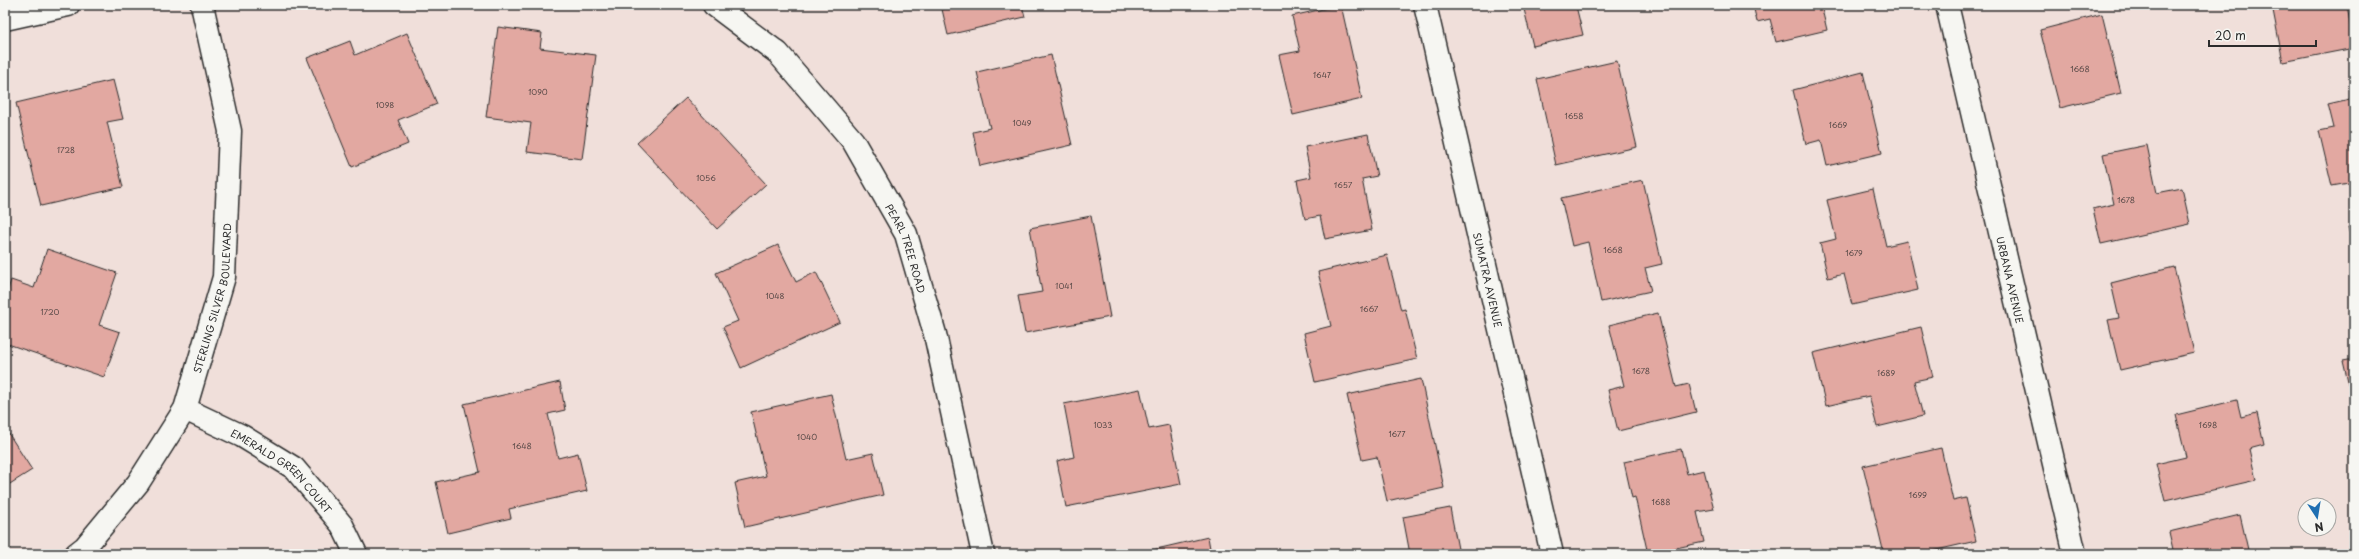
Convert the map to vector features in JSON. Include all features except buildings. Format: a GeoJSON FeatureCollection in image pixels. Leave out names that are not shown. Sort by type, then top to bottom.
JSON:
{"type":"FeatureCollection","features":[{"type":"Feature","properties":{"kind":"street"},"geometry":{"type":"LineString","coordinates":[[5,19],[68,5]]}},
{"type":"Feature","properties":{"kind":"street","name":"STERLING SILVER BOULEVARD"},"geometry":{"type":"LineString","coordinates":[[76,554],[85,547],[138,482],[185,410],[224,277],[230,131],[202,5]]}},
{"type":"Feature","properties":{"kind":"street","name":"PEARL TREE ROAD"},"geometry":{"type":"LineString","coordinates":[[716,5],[778,53],[853,141],[906,234],[935,334],[983,554]]}},
{"type":"Feature","properties":{"kind":"street","name":"SUMATRA AVENUE"},"geometry":{"type":"LineString","coordinates":[[1425,5],[1552,554]]}},
{"type":"Feature","properties":{"kind":"street","name":"URBANA AVENUE"},"geometry":{"type":"LineString","coordinates":[[1947,5],[2075,554]]}},
{"type":"Feature","properties":{"kind":"street","name":"EMERALD GREEN COURT"},"geometry":{"type":"LineString","coordinates":[[185,410],[242,436],[294,468],[342,525],[356,554]]}}]}
